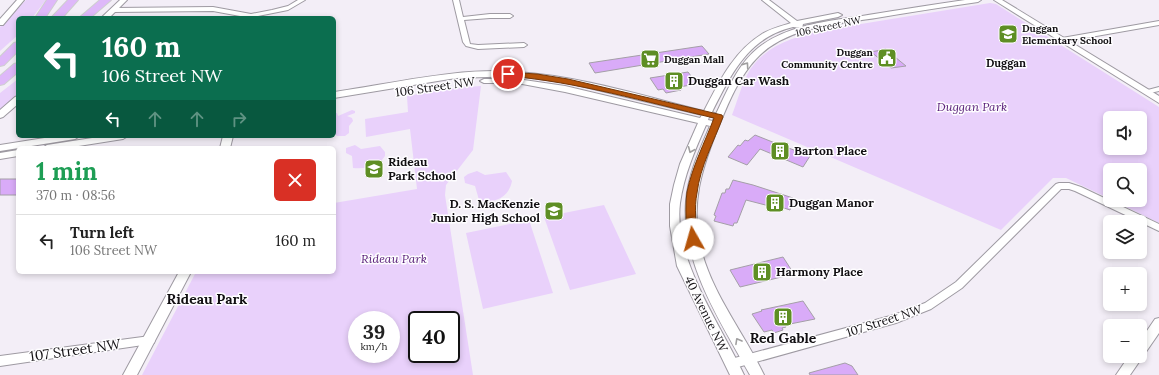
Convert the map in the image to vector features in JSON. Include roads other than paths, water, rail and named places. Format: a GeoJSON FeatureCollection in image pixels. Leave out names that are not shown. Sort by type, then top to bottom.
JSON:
{"type":"FeatureCollection","features":[{"type":"Feature","properties":{"kind":"highway"},"geometry":{"type":"LineString","coordinates":[[41,16],[52,0]]}},
{"type":"Feature","properties":{"kind":"highway"},"geometry":{"type":"LineString","coordinates":[[58,16],[73,0]]}},
{"type":"Feature","properties":{"kind":"highway"},"geometry":{"type":"LineString","coordinates":[[68,16],[83,0]]}},
{"type":"Feature","properties":{"kind":"highway"},"geometry":{"type":"LineString","coordinates":[[86,16],[106,0]]}},
{"type":"Feature","properties":{"kind":"highway"},"geometry":{"type":"LineString","coordinates":[[0,63],[16,47]]}},
{"type":"Feature","properties":{"kind":"highway"},"geometry":{"type":"LineString","coordinates":[[0,71],[16,56]]}},
{"type":"Feature","properties":{"kind":"highway"},"geometry":{"type":"LineString","coordinates":[[0,82],[16,68]]}},
{"type":"Feature","properties":{"kind":"highway"},"geometry":{"type":"LineString","coordinates":[[0,86],[16,74]]}},
{"type":"Feature","properties":{"kind":"street"},"geometry":{"type":"LineString","coordinates":[[0,23],[21,0]]}},
{"type":"Feature","properties":{"kind":"street"},"geometry":{"type":"LineString","coordinates":[[107,16],[124,0]]}},
{"type":"Feature","properties":{"kind":"street"},"geometry":{"type":"LineString","coordinates":[[273,16],[302,0]]}},
{"type":"Feature","properties":{"kind":"street"},"geometry":{"type":"LineString","coordinates":[[456,0],[468,45],[478,47],[524,45]]}},
{"type":"Feature","properties":{"kind":"street"},"geometry":{"type":"LineString","coordinates":[[765,0],[795,24],[804,29]]}},
{"type":"Feature","properties":{"kind":"street","name":"106 Street NW"},"geometry":{"type":"LineString","coordinates":[[705,118],[730,69],[740,56],[764,36],[795,24],[821,18],[940,0]]}},
{"type":"Feature","properties":{"kind":"street","name":"106 Street NW"},"geometry":{"type":"LineString","coordinates":[[336,95],[461,76],[512,74],[568,81],[717,121],[741,71],[749,60],[761,49],[775,40],[804,29],[832,23],[978,0]]}},
{"type":"Feature","properties":{"kind":"street"},"geometry":{"type":"LineString","coordinates":[[997,0],[1159,100]]}},
{"type":"Feature","properties":{"kind":"street"},"geometry":{"type":"LineString","coordinates":[[246,15],[268,13],[289,7]]}},
{"type":"Feature","properties":{"kind":"street"},"geometry":{"type":"LineString","coordinates":[[114,10],[210,8],[251,16]]}},
{"type":"Feature","properties":{"kind":"street"},"geometry":{"type":"LineString","coordinates":[[460,19],[510,16]]}},
{"type":"Feature","properties":{"kind":"street"},"geometry":{"type":"LineString","coordinates":[[1062,40],[1159,23]]}},
{"type":"Feature","properties":{"kind":"street","name":"106 Street NW"},"geometry":{"type":"LineString","coordinates":[[336,102],[456,83],[510,81],[565,89],[705,118]]}},
{"type":"Feature","properties":{"kind":"street"},"geometry":{"type":"LineString","coordinates":[[1146,92],[1159,89]]}},
{"type":"Feature","properties":{"kind":"street"},"geometry":{"type":"LineString","coordinates":[[0,115],[16,101]]}},
{"type":"Feature","properties":{"kind":"street","name":"40 Avenue NW"},"geometry":{"type":"LineString","coordinates":[[705,118],[685,164],[675,204],[675,226],[678,247],[687,276],[737,375]]}},
{"type":"Feature","properties":{"kind":"street","name":"40 Avenue NW"},"geometry":{"type":"LineString","coordinates":[[717,121],[692,192],[691,230],[695,250],[704,276],[757,375]]}},
{"type":"Feature","properties":{"kind":"street"},"geometry":{"type":"LineString","coordinates":[[0,148],[63,138]]}},
{"type":"Feature","properties":{"kind":"street"},"geometry":{"type":"LineString","coordinates":[[60,146],[110,138]]}},
{"type":"Feature","properties":{"kind":"street"},"geometry":{"type":"LineString","coordinates":[[0,141],[24,140],[33,143]]}},
{"type":"Feature","properties":{"kind":"street"},"geometry":{"type":"LineString","coordinates":[[0,156],[16,153]]}},
{"type":"Feature","properties":{"kind":"street","name":"107 Street NW"},"geometry":{"type":"LineString","coordinates":[[731,364],[896,319],[928,306],[959,285],[1055,188],[1065,185],[1078,189],[1159,228]]}},
{"type":"Feature","properties":{"kind":"street"},"geometry":{"type":"LineString","coordinates":[[130,375],[184,274]]}},
{"type":"Feature","properties":{"kind":"street"},"geometry":{"type":"LineString","coordinates":[[1147,341],[1159,323]]}},
{"type":"Feature","properties":{"kind":"street","name":"107 Street NW"},"geometry":{"type":"LineString","coordinates":[[1,362],[150,340]]}},
{"type":"Feature","properties":{"kind":"street"},"geometry":{"type":"LineString","coordinates":[[1123,375],[1131,363]]}},
{"type":"Feature","properties":{"kind":"place","name":"Duggan Elementary School"},"geometry":{"type":"Point","coordinates":[1008,34]}},
{"type":"Feature","properties":{"kind":"place","name":"Duggan Community Centre"},"geometry":{"type":"Point","coordinates":[887,58]}},
{"type":"Feature","properties":{"kind":"place","name":"Duggan Mall"},"geometry":{"type":"Point","coordinates":[650,59]}},
{"type":"Feature","properties":{"kind":"place","name":"Duggan Car Wash"},"geometry":{"type":"Point","coordinates":[674,81]}},
{"type":"Feature","properties":{"kind":"place","name":"Barton Place"},"geometry":{"type":"Point","coordinates":[780,151]}},
{"type":"Feature","properties":{"kind":"place","name":"Rideau Park School"},"geometry":{"type":"Point","coordinates":[374,169]}},
{"type":"Feature","properties":{"kind":"place","name":"Duggan Manor"},"geometry":{"type":"Point","coordinates":[775,203]}},
{"type":"Feature","properties":{"kind":"place","name":"D. S. MacKenzie Junior High School"},"geometry":{"type":"Point","coordinates":[554,211]}},
{"type":"Feature","properties":{"kind":"place","name":"Harmony Place"},"geometry":{"type":"Point","coordinates":[762,272]}},
{"type":"Feature","properties":{"kind":"place","name":"Red Gable"},"geometry":{"type":"Point","coordinates":[783,317]}},
{"type":"Feature","properties":{"kind":"district","name":"Duggan"},"geometry":{"type":"Point","coordinates":[1006,63]}},
{"type":"Feature","properties":{"kind":"district","name":"Rideau Park"},"geometry":{"type":"Point","coordinates":[207,299]}},
{"type":"Feature","properties":{"kind":"park label","name":"Duggan Park"},"geometry":{"type":"Point","coordinates":[972,107]}}]}
